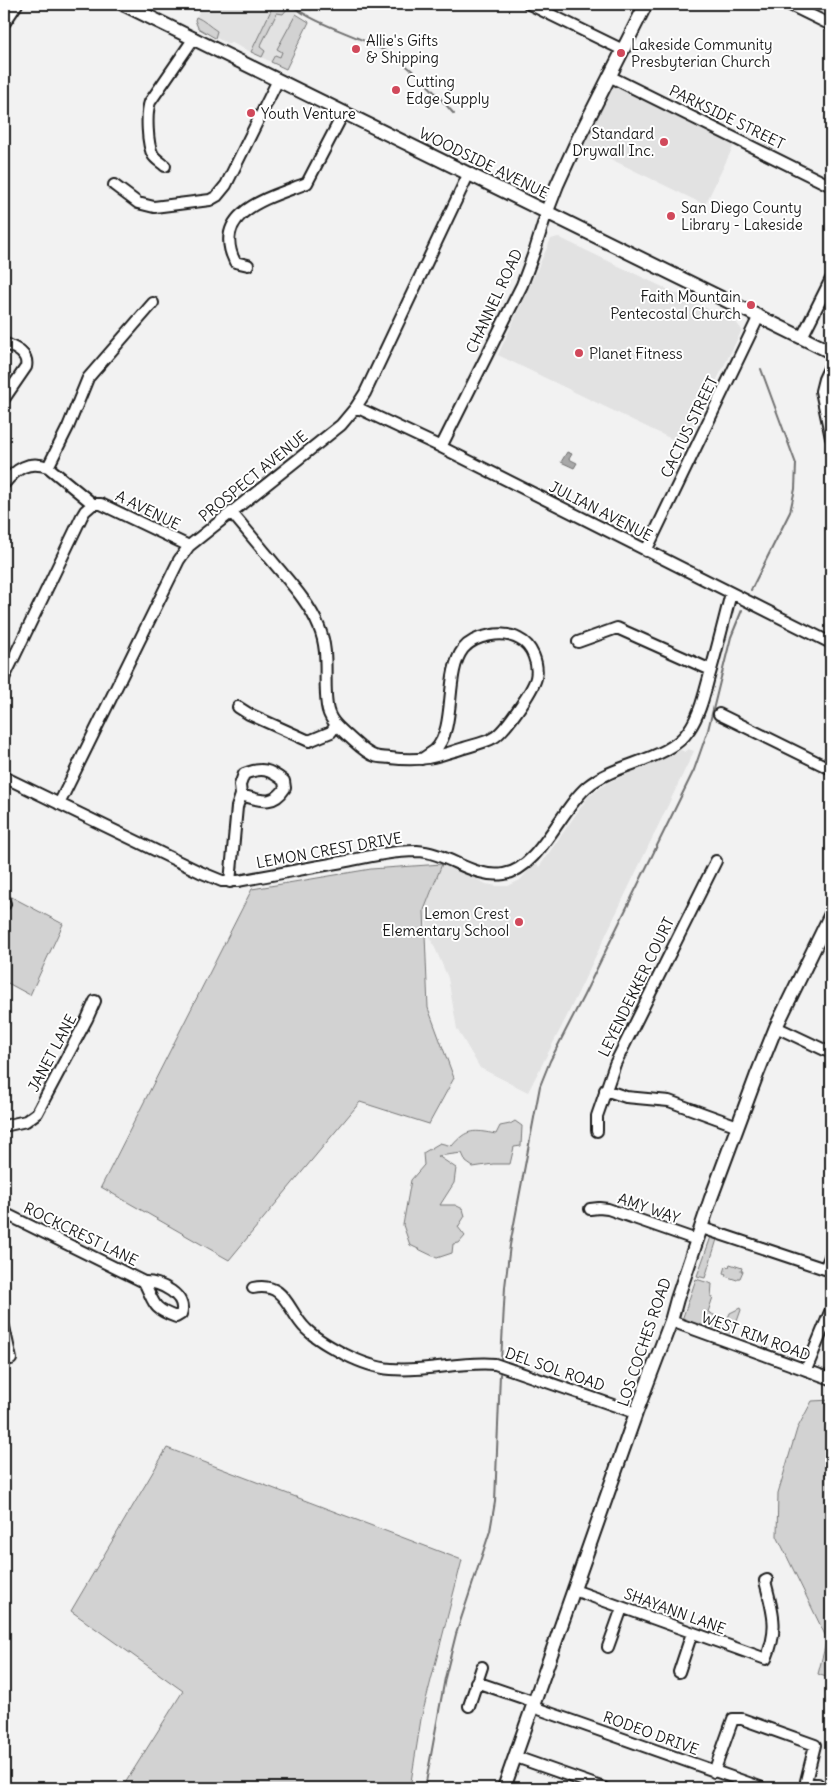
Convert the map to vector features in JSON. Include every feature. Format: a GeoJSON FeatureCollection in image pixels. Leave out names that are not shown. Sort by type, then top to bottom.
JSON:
{"type":"FeatureCollection","features":[{"type":"Feature","properties":{"kind":"main road"},"geometry":{"type":"LineString","coordinates":[[4,22],[16,4]]}},
{"type":"Feature","properties":{"kind":"main road","name":"WOODSIDE AVENUE"},"geometry":{"type":"LineString","coordinates":[[123,4],[831,352]]}},
{"type":"Feature","properties":{"kind":"main road","name":"CHANNEL ROAD"},"geometry":{"type":"LineString","coordinates":[[547,211],[564,170],[646,4]]}},
{"type":"Feature","properties":{"kind":"main road","name":"LOS COCHES ROAD"},"geometry":{"type":"LineString","coordinates":[[504,1788],[636,1413],[671,1321],[676,1299],[738,1126],[776,1027],[831,914]]}},
{"type":"Feature","properties":{"kind":"street"},"geometry":{"type":"LineString","coordinates":[[529,4],[623,50]]}},
{"type":"Feature","properties":{"kind":"street"},"geometry":{"type":"LineString","coordinates":[[788,4],[831,24]]}},
{"type":"Feature","properties":{"kind":"street"},"geometry":{"type":"LineString","coordinates":[[165,166],[153,155],[148,128],[148,110],[150,102],[194,38]]}},
{"type":"Feature","properties":{"kind":"street","name":"PARKSIDE STREET"},"geometry":{"type":"LineString","coordinates":[[609,76],[831,186]]}},
{"type":"Feature","properties":{"kind":"street"},"geometry":{"type":"LineString","coordinates":[[114,184],[138,203],[154,207],[210,200],[217,196],[226,185],[278,80]]}},
{"type":"Feature","properties":{"kind":"street"},"geometry":{"type":"LineString","coordinates":[[248,265],[235,262],[229,249],[228,235],[240,214],[254,204],[307,183],[344,112]]}},
{"type":"Feature","properties":{"kind":"street","name":"PROSPECT AVENUE"},"geometry":{"type":"LineString","coordinates":[[59,804],[178,560],[189,546],[341,424],[356,407],[365,393],[468,173]]}},
{"type":"Feature","properties":{"kind":"street","name":"CHANNEL ROAD"},"geometry":{"type":"LineString","coordinates":[[441,447],[522,285],[547,211]]}},
{"type":"Feature","properties":{"kind":"street"},"geometry":{"type":"LineString","coordinates":[[802,338],[831,279]]}},
{"type":"Feature","properties":{"kind":"street"},"geometry":{"type":"LineString","coordinates":[[48,467],[68,427],[88,378],[153,303]]}},
{"type":"Feature","properties":{"kind":"street","name":"CACTUS STREET"},"geometry":{"type":"LineString","coordinates":[[646,551],[759,316]]}},
{"type":"Feature","properties":{"kind":"street"},"geometry":{"type":"LineString","coordinates":[[4,343],[19,350],[27,359],[27,363],[4,399]]}},
{"type":"Feature","properties":{"kind":"street"},"geometry":{"type":"LineString","coordinates":[[831,364],[824,379],[822,391],[831,438]]}},
{"type":"Feature","properties":{"kind":"street","name":"JULIAN AVENUE"},"geometry":{"type":"LineString","coordinates":[[356,407],[441,447],[831,643]]}},
{"type":"Feature","properties":{"kind":"street"},"geometry":{"type":"LineString","coordinates":[[4,484],[13,472],[21,467],[35,464],[48,467],[93,504],[85,510],[4,678]]}},
{"type":"Feature","properties":{"kind":"street","name":"A AVENUE"},"geometry":{"type":"LineString","coordinates":[[93,504],[102,504],[189,546]]}},
{"type":"Feature","properties":{"kind":"street"},"geometry":{"type":"LineString","coordinates":[[232,513],[302,597],[319,628],[326,651],[327,707],[332,721],[363,749],[374,756],[411,760],[422,759],[441,756],[493,738],[504,730],[534,684],[538,672],[535,658],[528,646],[519,638],[505,635],[485,637],[471,642],[463,649],[453,675],[446,726],[441,741],[436,749],[422,759]]}},
{"type":"Feature","properties":{"kind":"street","name":"LEMON CREST DRIVE"},"geometry":{"type":"LineString","coordinates":[[4,777],[210,877],[230,882],[377,855],[416,851],[440,855],[485,873],[503,874],[515,871],[530,860],[587,786],[608,773],[665,750],[681,741],[690,729],[697,714],[731,593]]}},
{"type":"Feature","properties":{"kind":"street"},"geometry":{"type":"LineString","coordinates":[[578,642],[616,628],[710,670]]}},
{"type":"Feature","properties":{"kind":"street"},"geometry":{"type":"LineString","coordinates":[[238,707],[249,714],[309,741],[331,732],[336,725]]}},
{"type":"Feature","properties":{"kind":"street"},"geometry":{"type":"LineString","coordinates":[[719,714],[831,769]]}},
{"type":"Feature","properties":{"kind":"street"},"geometry":{"type":"LineString","coordinates":[[230,882],[237,807],[241,795]]}},
{"type":"Feature","properties":{"kind":"street","name":"LEYENDEKKER COURT"},"geometry":{"type":"LineString","coordinates":[[597,1131],[597,1116],[604,1090],[615,1064],[716,861]]}},
{"type":"Feature","properties":{"kind":"street","name":"JANET LANE"},"geometry":{"type":"LineString","coordinates":[[4,1126],[26,1121],[36,1113],[87,1020],[95,1001]]}},
{"type":"Feature","properties":{"kind":"street"},"geometry":{"type":"LineString","coordinates":[[776,1027],[831,1053]]}},
{"type":"Feature","properties":{"kind":"street"},"geometry":{"type":"LineString","coordinates":[[604,1090],[626,1098],[669,1101],[738,1126]]}},
{"type":"Feature","properties":{"kind":"street","name":"AMY WAY"},"geometry":{"type":"LineString","coordinates":[[590,1209],[608,1209],[825,1269],[831,1254]]}},
{"type":"Feature","properties":{"kind":"street","name":"ROCKCREST LANE"},"geometry":{"type":"LineString","coordinates":[[4,1213],[144,1282]]}},
{"type":"Feature","properties":{"kind":"street","name":"DEL SOL ROAD"},"geometry":{"type":"LineString","coordinates":[[253,1288],[264,1287],[280,1294],[286,1299],[299,1322],[312,1335],[344,1354],[378,1367],[393,1370],[410,1370],[472,1363],[494,1364],[636,1413]]}},
{"type":"Feature","properties":{"kind":"street"},"geometry":{"type":"LineString","coordinates":[[806,1370],[830,1312]]}},
{"type":"Feature","properties":{"kind":"street","name":"WEST RIM ROAD"},"geometry":{"type":"LineString","coordinates":[[671,1321],[831,1379]]}},
{"type":"Feature","properties":{"kind":"street"},"geometry":{"type":"LineString","coordinates":[[4,1327],[11,1359]]}},
{"type":"Feature","properties":{"kind":"street","name":"SHAYANN LANE"},"geometry":{"type":"LineString","coordinates":[[574,1590],[766,1659],[773,1643],[775,1629],[765,1581],[767,1580]]}},
{"type":"Feature","properties":{"kind":"street"},"geometry":{"type":"LineString","coordinates":[[608,1647],[622,1608]]}},
{"type":"Feature","properties":{"kind":"street"},"geometry":{"type":"LineString","coordinates":[[678,1672],[692,1633]]}},
{"type":"Feature","properties":{"kind":"street"},"geometry":{"type":"LineString","coordinates":[[469,1706],[482,1667]]}},
{"type":"Feature","properties":{"kind":"street","name":"RODEO DRIVE"},"geometry":{"type":"LineString","coordinates":[[476,1682],[714,1772],[760,1787]]}},
{"type":"Feature","properties":{"kind":"street"},"geometry":{"type":"LineString","coordinates":[[714,1772],[733,1719],[742,1719],[815,1745],[806,1781],[810,1784],[818,1784]]}},
{"type":"Feature","properties":{"kind":"street"},"geometry":{"type":"LineString","coordinates":[[516,1756],[604,1788]]}},
{"type":"Feature","properties":{"kind":"shaded area"},"geometry":{"type":"Polygon","coordinates":[[[203,4],[283,4],[288,7],[290,4],[315,4],[311,12],[301,5],[296,14],[309,22],[286,69],[200,30],[195,20],[203,4]]]}},
{"type":"Feature","properties":{"kind":"shaded area"},"geometry":{"type":"Polygon","coordinates":[[[274,4],[283,4],[288,8],[283,14],[277,13],[260,47],[265,51],[262,57],[251,52],[274,4]]]}},
{"type":"Feature","properties":{"kind":"shaded area"},"geometry":{"type":"Polygon","coordinates":[[[296,14],[309,22],[286,69],[271,62],[275,55],[280,57],[282,52],[277,49],[296,14]]]}},
{"type":"Feature","properties":{"kind":"shaded area"},"geometry":{"type":"Polygon","coordinates":[[[196,17],[217,31],[215,38],[198,28],[195,20],[196,17]]]}},
{"type":"Feature","properties":{"kind":"shaded area"},"geometry":{"type":"Polygon","coordinates":[[[613,86],[734,145],[705,205],[584,146],[613,86]]]}},
{"type":"Feature","properties":{"kind":"shaded area"},"geometry":{"type":"Polygon","coordinates":[[[558,237],[736,322],[742,330],[684,445],[498,355],[551,239],[558,237]]]}},
{"type":"Feature","properties":{"kind":"shaded area"},"geometry":{"type":"Polygon","coordinates":[[[567,452],[572,454],[569,459],[577,463],[574,468],[561,462],[567,452]]]}},
{"type":"Feature","properties":{"kind":"shaded area","name":"Lemon Crest Elementary School"},"geometry":{"type":"Polygon","coordinates":[[[688,749],[694,751],[566,1018],[528,1092],[480,1068],[457,1029],[448,978],[429,934],[424,910],[442,864],[458,869],[486,884],[508,886],[520,880],[536,862],[539,867],[588,797],[607,783],[681,750],[685,752],[688,749]]]}},
{"type":"Feature","properties":{"kind":"shaded area"},"geometry":{"type":"Polygon","coordinates":[[[442,864],[424,910],[428,1008],[454,1078],[429,1124],[360,1102],[229,1260],[101,1187],[252,889],[371,869],[442,864]]]}},
{"type":"Feature","properties":{"kind":"shaded area"},"geometry":{"type":"Polygon","coordinates":[[[4,893],[63,924],[30,995],[4,981],[4,893]]]}},
{"type":"Feature","properties":{"kind":"shaded area"},"geometry":{"type":"Polygon","coordinates":[[[515,1121],[522,1126],[521,1146],[514,1147],[510,1164],[473,1167],[466,1162],[462,1153],[438,1156],[456,1168],[454,1183],[440,1205],[455,1205],[463,1209],[465,1216],[458,1227],[465,1236],[459,1243],[453,1244],[452,1253],[437,1258],[410,1245],[403,1225],[411,1180],[424,1165],[423,1153],[440,1143],[452,1146],[467,1133],[476,1131],[496,1134],[500,1126],[515,1121]]]}},
{"type":"Feature","properties":{"kind":"shaded area"},"geometry":{"type":"Polygon","coordinates":[[[712,1234],[718,1236],[705,1278],[697,1276],[712,1234]]]}},
{"type":"Feature","properties":{"kind":"shaded area"},"geometry":{"type":"Polygon","coordinates":[[[730,1264],[742,1268],[741,1271],[743,1271],[737,1280],[725,1276],[726,1266],[729,1267],[730,1264]]]}},
{"type":"Feature","properties":{"kind":"shaded area"},"geometry":{"type":"Polygon","coordinates":[[[696,1279],[712,1284],[711,1297],[713,1297],[708,1312],[727,1320],[730,1313],[740,1308],[741,1310],[731,1338],[682,1320],[696,1279]]]}},
{"type":"Feature","properties":{"kind":"shaded area"},"geometry":{"type":"Polygon","coordinates":[[[831,1400],[831,1679],[818,1674],[827,1639],[777,1536],[778,1493],[797,1429],[812,1401],[831,1400]]]}},
{"type":"Feature","properties":{"kind":"shaded area"},"geometry":{"type":"Polygon","coordinates":[[[167,1448],[462,1560],[421,1719],[410,1788],[122,1788],[183,1691],[71,1611],[167,1448]]]}},
{"type":"Feature","properties":{"kind":"waterway"},"geometry":{"type":"LineString","coordinates":[[290,4],[314,19],[378,47],[399,60],[416,74],[454,114]]}},
{"type":"Feature","properties":{"kind":"waterway"},"geometry":{"type":"LineString","coordinates":[[751,590],[790,512],[795,489],[796,464],[761,369]]}},
{"type":"Feature","properties":{"kind":"waterway"},"geometry":{"type":"LineString","coordinates":[[501,1361],[505,1287],[510,1245],[540,1086],[550,1061],[694,770],[708,730],[731,637],[742,610]]}},
{"type":"Feature","properties":{"kind":"waterway"},"geometry":{"type":"LineString","coordinates":[[425,1788],[445,1678],[456,1634],[490,1531],[495,1502],[500,1374]]}},
{"type":"Feature","properties":{"kind":"place","name":"Allie's Gifts & Shipping"},"geometry":{"type":"Point","coordinates":[356,49]}},
{"type":"Feature","properties":{"kind":"place","name":"Lakeside Community Presbyterian Church"},"geometry":{"type":"Point","coordinates":[621,53]}},
{"type":"Feature","properties":{"kind":"place","name":"Cutting Edge Supply"},"geometry":{"type":"Point","coordinates":[396,90]}},
{"type":"Feature","properties":{"kind":"place","name":"Youth Venture"},"geometry":{"type":"Point","coordinates":[251,113]}},
{"type":"Feature","properties":{"kind":"place","name":"Standard Drywall Inc."},"geometry":{"type":"Point","coordinates":[664,142]}},
{"type":"Feature","properties":{"kind":"place","name":"San Diego County Library - Lakeside"},"geometry":{"type":"Point","coordinates":[671,216]}},
{"type":"Feature","properties":{"kind":"place","name":"Faith Mountain Pentecostal Church"},"geometry":{"type":"Point","coordinates":[751,305]}},
{"type":"Feature","properties":{"kind":"place","name":"Planet Fitness"},"geometry":{"type":"Point","coordinates":[579,353]}},
{"type":"Feature","properties":{"kind":"place","name":"Lemon Crest Elementary School"},"geometry":{"type":"Point","coordinates":[519,922]}}]}
